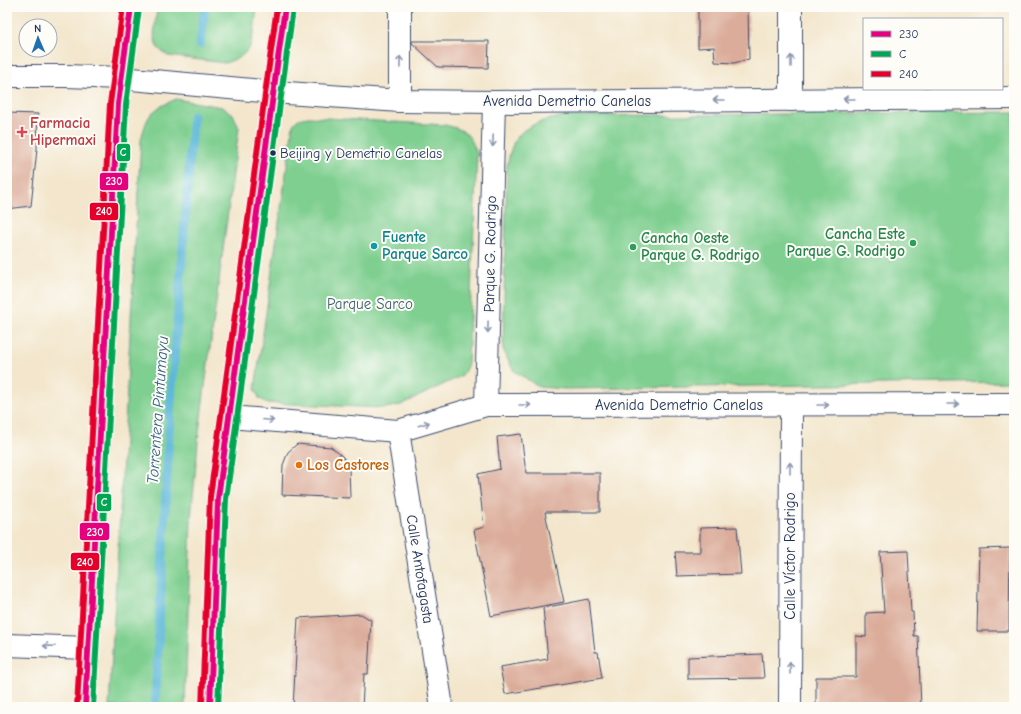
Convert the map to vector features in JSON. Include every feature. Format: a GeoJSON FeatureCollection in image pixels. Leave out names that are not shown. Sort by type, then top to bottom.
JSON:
{"type":"FeatureCollection","features":[{"type":"Feature","properties":{"kind":"street"},"geometry":{"type":"LineString","coordinates":[[85,707],[89,608],[117,112],[131,7]]}},
{"type":"Feature","properties":{"kind":"street"},"geometry":{"type":"LineString","coordinates":[[210,707],[218,498],[285,7]]}},
{"type":"Feature","properties":{"kind":"street"},"geometry":{"type":"LineString","coordinates":[[400,7],[400,101]]}},
{"type":"Feature","properties":{"kind":"street"},"geometry":{"type":"LineString","coordinates":[[791,7],[791,100]]}},
{"type":"Feature","properties":{"kind":"street","name":"Avenida Demetrio Canelas"},"geometry":{"type":"LineString","coordinates":[[7,76],[121,78],[273,92],[400,101],[494,102],[1014,98]]}},
{"type":"Feature","properties":{"kind":"street","name":"Parque G. Rodrigo"},"geometry":{"type":"LineString","coordinates":[[486,405],[494,102]]}},
{"type":"Feature","properties":{"kind":"street","name":"Avenida Demetrio Canelas"},"geometry":{"type":"LineString","coordinates":[[229,417],[398,431],[486,405],[1014,404]]}},
{"type":"Feature","properties":{"kind":"street","name":"Calle Víctor Rodrigo"},"geometry":{"type":"LineString","coordinates":[[790,707],[791,405]]}},
{"type":"Feature","properties":{"kind":"street","name":"Calle Antofagasta"},"geometry":{"type":"LineString","coordinates":[[398,431],[442,707]]}},
{"type":"Feature","properties":{"kind":"street"},"geometry":{"type":"LineString","coordinates":[[7,645],[88,648]]}},
{"type":"Feature","properties":{"kind":"green space"},"geometry":{"type":"Polygon","coordinates":[[[157,7],[257,7],[254,32],[249,49],[239,58],[225,63],[168,56],[157,47],[154,35],[157,7]]]}},
{"type":"Feature","properties":{"kind":"green space"},"geometry":{"type":"Polygon","coordinates":[[[176,99],[222,107],[233,114],[239,128],[199,432],[191,518],[185,707],[109,707],[141,140],[148,118],[151,114],[155,110],[176,99]]]}},
{"type":"Feature","properties":{"kind":"green space"},"geometry":{"type":"Polygon","coordinates":[[[1014,112],[1014,382],[565,389],[539,387],[513,370],[503,349],[507,165],[515,140],[520,134],[531,126],[565,116],[1014,112]]]}},
{"type":"Feature","properties":{"kind":"green space","name":"Parque Sarco"},"geometry":{"type":"Polygon","coordinates":[[[309,117],[445,125],[463,131],[469,137],[477,154],[468,363],[461,376],[401,405],[385,408],[267,403],[259,398],[255,389],[293,125],[300,119],[309,117]]]}},
{"type":"Feature","properties":{"kind":"building"},"geometry":{"type":"Polygon","coordinates":[[[698,7],[748,7],[749,59],[734,63],[715,62],[714,47],[698,48],[698,7]]]}},
{"type":"Feature","properties":{"kind":"building"},"geometry":{"type":"Polygon","coordinates":[[[412,41],[489,41],[488,68],[438,67],[412,43],[412,41]]]}},
{"type":"Feature","properties":{"kind":"building"},"geometry":{"type":"Polygon","coordinates":[[[7,113],[38,114],[37,149],[31,206],[7,209],[7,113]]]}},
{"type":"Feature","properties":{"kind":"building"},"geometry":{"type":"Polygon","coordinates":[[[521,434],[526,473],[600,473],[600,512],[545,512],[564,602],[491,616],[474,530],[484,527],[478,474],[500,469],[497,437],[521,434]]]}},
{"type":"Feature","properties":{"kind":"building"},"geometry":{"type":"Polygon","coordinates":[[[297,444],[331,447],[342,456],[349,467],[350,498],[282,495],[283,465],[288,452],[297,444]]]}},
{"type":"Feature","properties":{"kind":"building"},"geometry":{"type":"Polygon","coordinates":[[[737,527],[741,574],[677,576],[675,552],[700,552],[700,528],[737,527]]]}},
{"type":"Feature","properties":{"kind":"building"},"geometry":{"type":"Polygon","coordinates":[[[1010,548],[1009,631],[977,631],[979,549],[1010,548]]]}},
{"type":"Feature","properties":{"kind":"building"},"geometry":{"type":"Polygon","coordinates":[[[908,551],[911,612],[913,612],[914,636],[918,636],[921,707],[816,707],[816,677],[856,677],[856,636],[866,637],[866,613],[884,612],[880,552],[908,551]]]}},
{"type":"Feature","properties":{"kind":"building"},"geometry":{"type":"Polygon","coordinates":[[[589,599],[595,652],[598,652],[602,678],[505,694],[500,667],[548,659],[543,608],[589,599]]]}},
{"type":"Feature","properties":{"kind":"building"},"geometry":{"type":"Polygon","coordinates":[[[361,614],[371,620],[368,674],[364,674],[362,707],[293,707],[298,618],[361,614]]]}},
{"type":"Feature","properties":{"kind":"building"},"geometry":{"type":"Polygon","coordinates":[[[762,654],[764,678],[688,679],[688,657],[762,654]]]}},
{"type":"Feature","properties":{"kind":"waterway","name":"Torrentera Pintumayu"},"geometry":{"type":"LineString","coordinates":[[200,44],[205,7]]}},
{"type":"Feature","properties":{"kind":"waterway","name":"Torrentera Pintumayu"},"geometry":{"type":"LineString","coordinates":[[155,707],[170,413],[193,116]]}},
{"type":"Feature","properties":{"kind":"transit line","name":"240"},"geometry":{"type":"LineString","coordinates":[[77,707],[110,104],[123,7]]}},
{"type":"Feature","properties":{"kind":"transit line","name":"230"},"geometry":{"type":"LineString","coordinates":[[85,707],[118,104],[131,7]]}},
{"type":"Feature","properties":{"kind":"transit line","name":"240"},"geometry":{"type":"LineString","coordinates":[[202,707],[210,497],[277,7]]}},
{"type":"Feature","properties":{"kind":"transit line","name":"230"},"geometry":{"type":"LineString","coordinates":[[210,707],[218,498],[285,7]]}},
{"type":"Feature","properties":{"kind":"transit line","name":"C"},"geometry":{"type":"LineString","coordinates":[[93,707],[126,105],[139,8]]}},
{"type":"Feature","properties":{"kind":"transit line","name":"C"},"geometry":{"type":"LineString","coordinates":[[218,707],[226,499],[293,8]]}},
{"type":"Feature","properties":{"kind":"place","name":"Farmacia Hipermaxi"},"geometry":{"type":"Point","coordinates":[22,132]}},
{"type":"Feature","properties":{"kind":"place","name":"Beijing y Demetrio Canelas"},"geometry":{"type":"Point","coordinates":[273,153]}},
{"type":"Feature","properties":{"kind":"place","name":"Cancha Este Parque G. Rodrigo"},"geometry":{"type":"Point","coordinates":[913,243]}},
{"type":"Feature","properties":{"kind":"place","name":"Fuente Parque Sarco"},"geometry":{"type":"Point","coordinates":[374,246]}},
{"type":"Feature","properties":{"kind":"place","name":"Cancha Oeste Parque G. Rodrigo"},"geometry":{"type":"Point","coordinates":[633,247]}},
{"type":"Feature","properties":{"kind":"place","name":"Los Castores"},"geometry":{"type":"Point","coordinates":[299,465]}}]}
